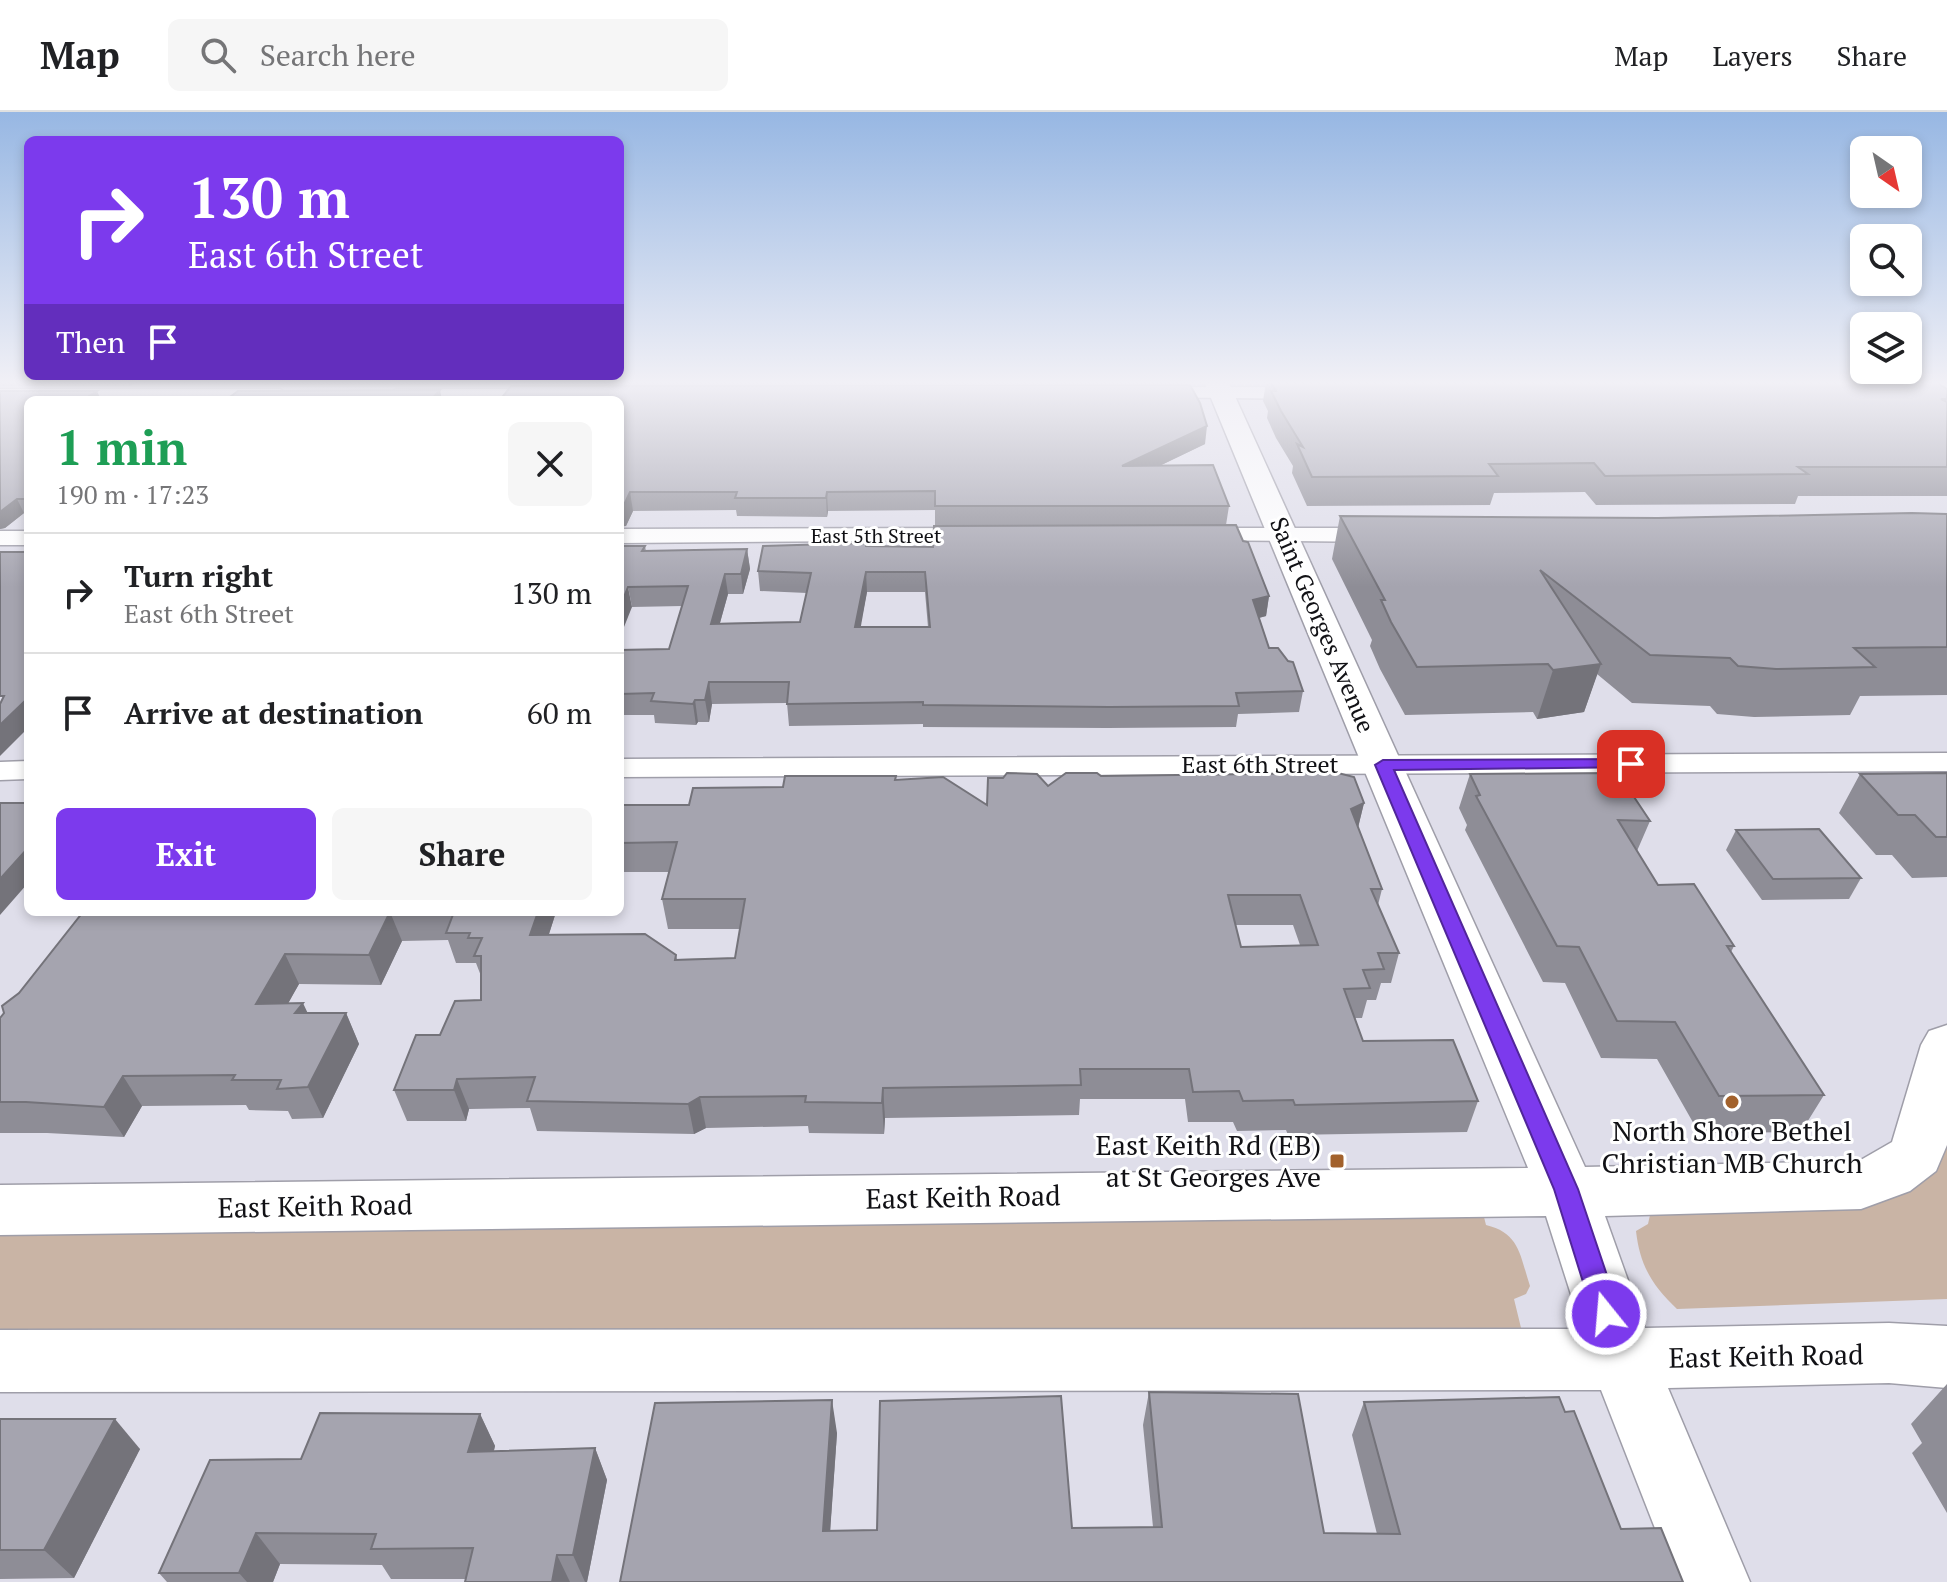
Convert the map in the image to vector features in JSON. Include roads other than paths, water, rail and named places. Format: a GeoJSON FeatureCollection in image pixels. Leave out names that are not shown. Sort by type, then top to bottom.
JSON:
{"type":"FeatureCollection","features":[{"type":"Feature","properties":{"kind":"street","name":"Saint Georges Avenue"},"geometry":{"type":"LineString","coordinates":[[1246,450],[1566,1189],[1645,1420],[1713,1582]]}},
{"type":"Feature","properties":{"kind":"street","name":"East 5th Street"},"geometry":{"type":"LineString","coordinates":[[624,536],[997,535]]}},
{"type":"Feature","properties":{"kind":"street"},"geometry":{"type":"LineString","coordinates":[[1169,535],[1404,535]]}},
{"type":"Feature","properties":{"kind":"street"},"geometry":{"type":"LineString","coordinates":[[0,538],[24,538]]}},
{"type":"Feature","properties":{"kind":"street","name":"East 6th Street"},"geometry":{"type":"LineString","coordinates":[[624,768],[1947,762]]}},
{"type":"Feature","properties":{"kind":"street"},"geometry":{"type":"LineString","coordinates":[[0,771],[24,770]]}},
{"type":"Feature","properties":{"kind":"street","name":"East Keith Road"},"geometry":{"type":"LineString","coordinates":[[0,1210],[1566,1189],[1786,1189],[1861,1185],[1890,1174],[1916,1155],[1947,1045]]}},
{"type":"Feature","properties":{"kind":"street","name":"East Keith Road"},"geometry":{"type":"LineString","coordinates":[[0,1361],[1624,1359],[1889,1353],[1947,1357]]}},
{"type":"Feature","properties":{"kind":"place","name":"North Shore Bethel Christian MB Church"},"geometry":{"type":"Point","coordinates":[1732,1102]}},
{"type":"Feature","properties":{"kind":"place","name":"East Keith Rd (EB) at St Georges Ave"},"geometry":{"type":"Point","coordinates":[1337,1161]}}]}
